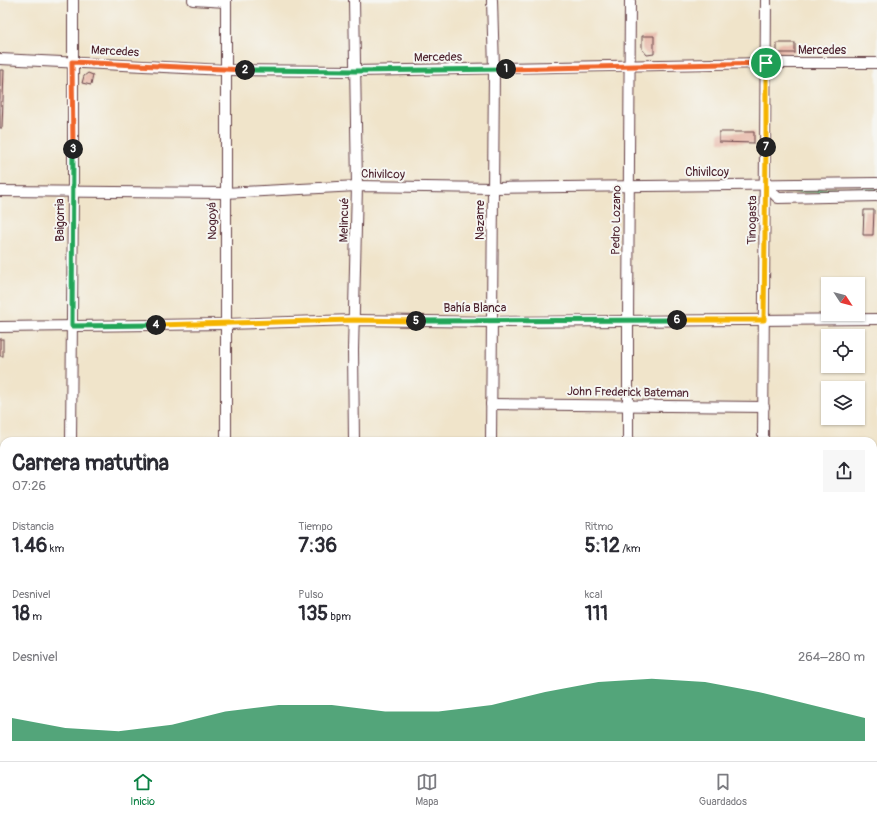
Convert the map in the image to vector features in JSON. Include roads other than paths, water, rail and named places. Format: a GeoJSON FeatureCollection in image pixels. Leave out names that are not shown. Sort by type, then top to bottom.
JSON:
{"type":"FeatureCollection","features":[{"type":"Feature","properties":{"kind":"street","name":"Baigorria"},"geometry":{"type":"LineString","coordinates":[[71,437],[73,0]]}},
{"type":"Feature","properties":{"kind":"street"},"geometry":{"type":"LineString","coordinates":[[193,0],[226,1]]}},
{"type":"Feature","properties":{"kind":"street","name":"Melincué"},"geometry":{"type":"LineString","coordinates":[[354,0],[357,186],[354,320],[354,437]]}},
{"type":"Feature","properties":{"kind":"street","name":"Nazarre"},"geometry":{"type":"LineString","coordinates":[[491,437],[494,69],[492,0]]}},
{"type":"Feature","properties":{"kind":"street","name":"Pedro Lozano"},"geometry":{"type":"LineString","coordinates":[[628,437],[630,0]]}},
{"type":"Feature","properties":{"kind":"street","name":"Tinogasta"},"geometry":{"type":"LineString","coordinates":[[763,437],[766,185],[766,0]]}},
{"type":"Feature","properties":{"kind":"street","name":"Nogoyá"},"geometry":{"type":"LineString","coordinates":[[226,1],[226,437]]}},
{"type":"Feature","properties":{"kind":"street","name":"Mercedes"},"geometry":{"type":"LineString","coordinates":[[0,59],[226,70],[355,71],[766,63],[877,63]]}},
{"type":"Feature","properties":{"kind":"street","name":"Chivilcoy"},"geometry":{"type":"LineString","coordinates":[[0,191],[225,193],[357,186],[493,188],[629,185],[877,183]]}},
{"type":"Feature","properties":{"kind":"street"},"geometry":{"type":"LineString","coordinates":[[766,185],[778,198],[877,196]]}},
{"type":"Feature","properties":{"kind":"street","name":"Bahía Blanca"},"geometry":{"type":"LineString","coordinates":[[0,327],[226,324],[354,320],[492,322],[877,319]]}},
{"type":"Feature","properties":{"kind":"street","name":"John Frederick Bateman"},"geometry":{"type":"LineString","coordinates":[[491,404],[764,407]]}}]}
